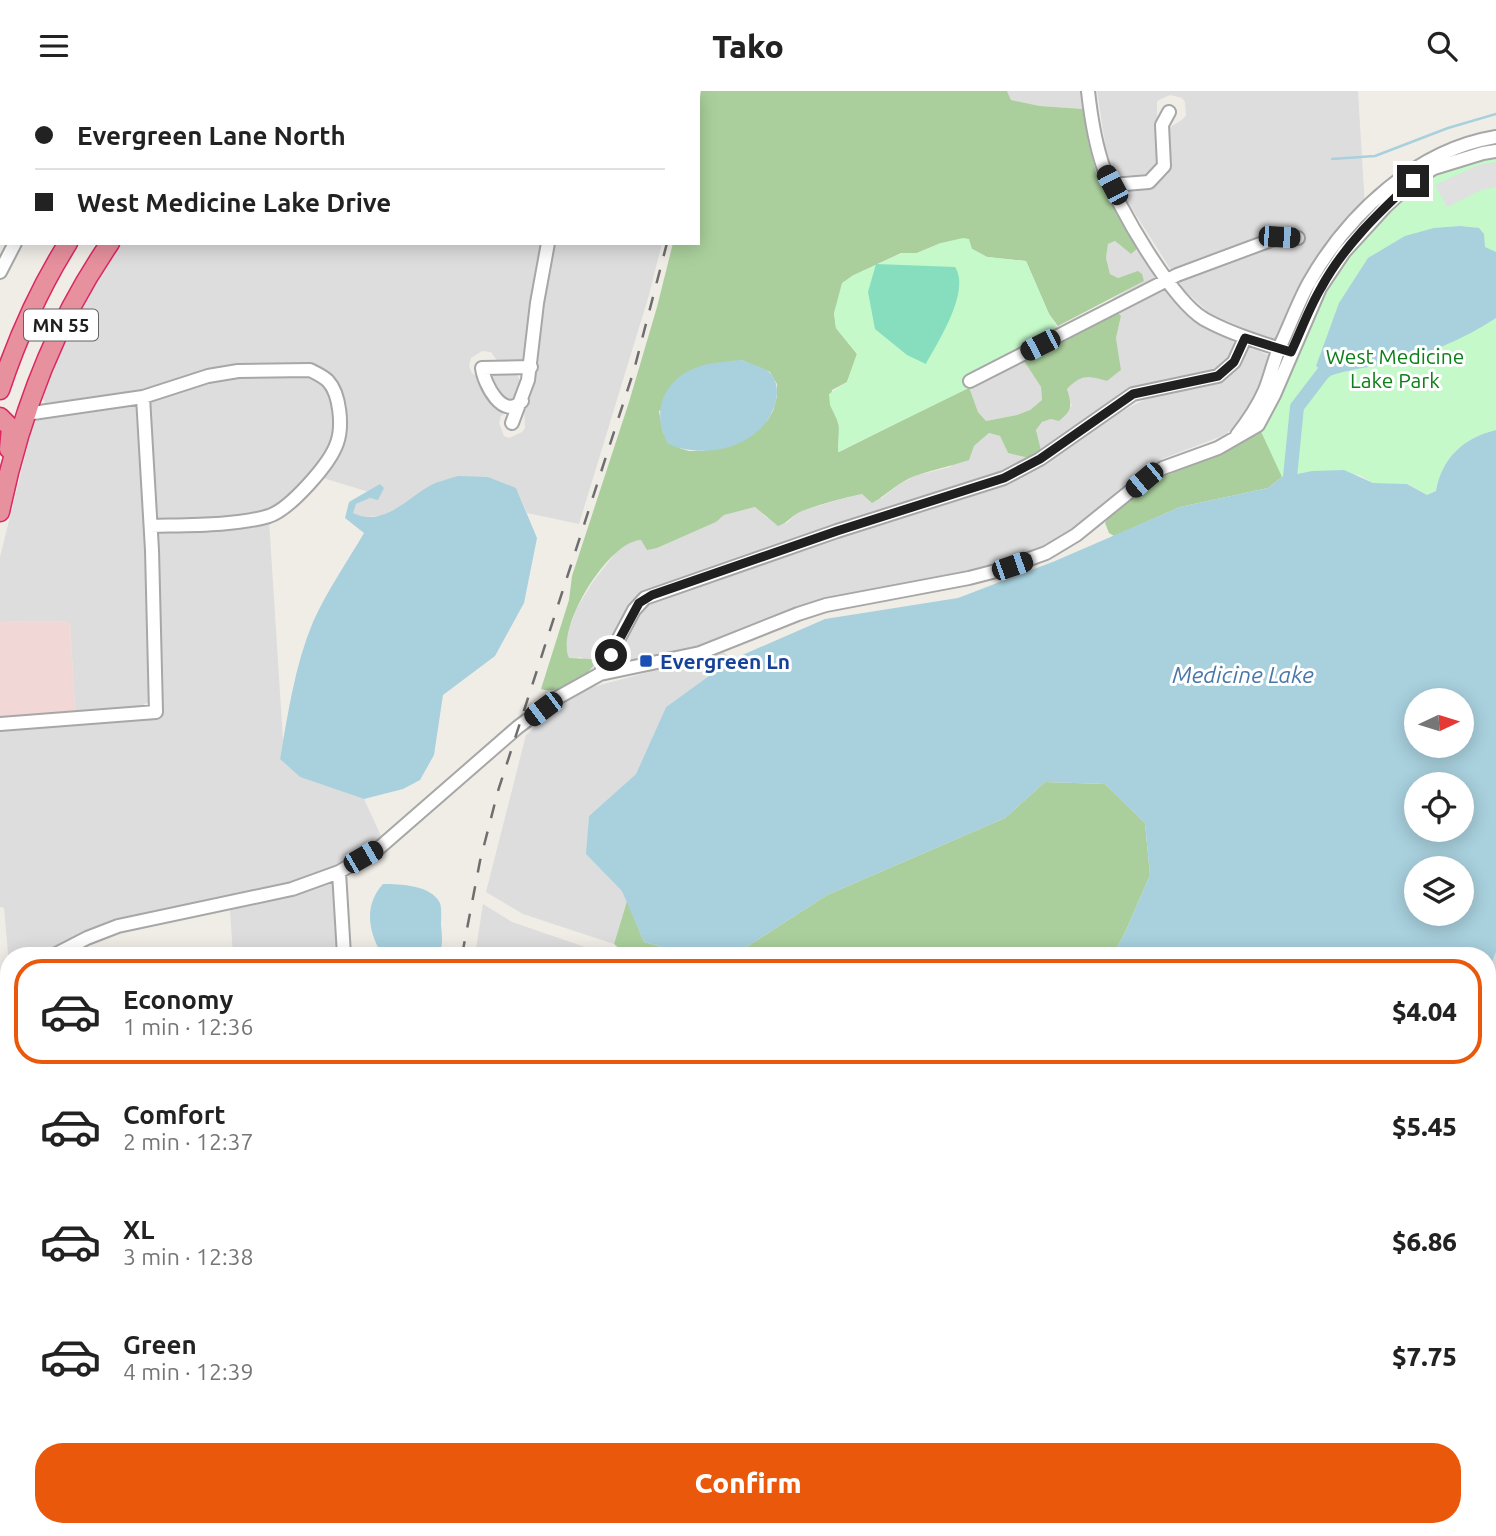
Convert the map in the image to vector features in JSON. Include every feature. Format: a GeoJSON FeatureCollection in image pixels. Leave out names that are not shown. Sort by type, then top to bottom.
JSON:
{"type":"FeatureCollection","features":[{"type":"Feature","properties":{"kind":"highway","name":"MN 55"},"geometry":{"type":"LineString","coordinates":[[0,390],[23,327],[67,245]]}},
{"type":"Feature","properties":{"kind":"highway","name":"MN 55"},"geometry":{"type":"LineString","coordinates":[[0,512],[7,477],[26,414],[52,342],[85,280],[109,245]]}},
{"type":"Feature","properties":{"kind":"highway"},"geometry":{"type":"LineString","coordinates":[[0,417],[11,428],[0,486]]}},
{"type":"Feature","properties":{"kind":"street"},"geometry":{"type":"LineString","coordinates":[[1088,91],[1097,146],[1105,172],[1166,282],[1203,318],[1245,338],[1285,350]]}},
{"type":"Feature","properties":{"kind":"street"},"geometry":{"type":"LineString","coordinates":[[1112,185],[1149,182],[1164,166],[1161,125],[1169,112]]}},
{"type":"Feature","properties":{"kind":"street"},"geometry":{"type":"LineString","coordinates":[[70,947],[118,926],[292,889],[339,872],[379,848],[518,727],[556,698],[600,674],[701,653],[826,605],[970,578],[1027,561],[1076,535],[1163,468],[1232,441],[1258,425],[1274,395],[1285,350],[1309,282],[1328,254],[1377,199],[1408,173],[1432,158],[1480,140],[1496,137]]}},
{"type":"Feature","properties":{"kind":"street"},"geometry":{"type":"LineString","coordinates":[[1285,350],[1338,261],[1385,207],[1413,181],[1434,168],[1496,151]]}},
{"type":"Feature","properties":{"kind":"street"},"geometry":{"type":"LineString","coordinates":[[970,381],[1177,275],[1279,237],[1298,237]]}},
{"type":"Feature","properties":{"kind":"street"},"geometry":{"type":"LineString","coordinates":[[0,272],[14,245]]}},
{"type":"Feature","properties":{"kind":"street"},"geometry":{"type":"LineString","coordinates":[[512,423],[522,401],[531,366],[537,303],[548,245]]}},
{"type":"Feature","properties":{"kind":"street"},"geometry":{"type":"LineString","coordinates":[[600,674],[634,610],[645,598],[1004,478],[1040,459],[1133,394],[1218,376],[1234,362],[1245,338]]}},
{"type":"Feature","properties":{"kind":"street"},"geometry":{"type":"LineString","coordinates":[[522,401],[512,406],[502,404],[493,397],[483,377],[482,368],[531,366]]}},
{"type":"Feature","properties":{"kind":"street"},"geometry":{"type":"LineString","coordinates":[[26,414],[143,397],[208,376],[238,371],[310,370],[329,382],[335,392],[339,440],[333,453],[305,490],[271,515],[248,520],[151,526]]}},
{"type":"Feature","properties":{"kind":"street"},"geometry":{"type":"LineString","coordinates":[[0,724],[156,712],[151,526],[143,397]]}},
{"type":"Feature","properties":{"kind":"street"},"geometry":{"type":"LineString","coordinates":[[339,872],[344,947]]}},
{"type":"Feature","properties":{"kind":"shaded area"},"geometry":{"type":"Polygon","coordinates":[[[1007,91],[1082,91],[1083,109],[1040,106],[1011,100],[1007,91]]]}},
{"type":"Feature","properties":{"kind":"shaded area"},"geometry":{"type":"Polygon","coordinates":[[[1097,91],[1358,91],[1365,208],[1323,254],[1278,341],[1209,313],[1183,289],[1126,199],[1130,188],[1157,184],[1168,174],[1169,128],[1186,115],[1185,102],[1182,98],[1170,95],[1157,101],[1157,167],[1148,174],[1120,176],[1114,174],[1106,150],[1097,91]]]}},
{"type":"Feature","properties":{"kind":"shaded area"},"geometry":{"type":"Polygon","coordinates":[[[1496,162],[1496,187],[1481,190],[1447,207],[1435,185],[1478,165],[1496,162]]]}},
{"type":"Feature","properties":{"kind":"shaded area"},"geometry":{"type":"Polygon","coordinates":[[[1115,241],[1131,254],[1138,248],[1171,299],[1196,323],[1231,339],[1234,344],[1228,361],[1219,368],[1207,375],[1165,379],[1149,386],[1118,403],[1122,411],[1150,397],[1218,379],[1245,347],[1251,347],[1270,356],[1254,407],[1241,423],[1222,436],[1162,459],[1133,479],[1084,524],[1051,544],[1006,563],[838,596],[794,608],[700,646],[589,673],[594,665],[581,657],[569,659],[565,650],[566,636],[577,608],[616,552],[632,541],[641,540],[657,548],[716,522],[723,515],[756,507],[767,518],[787,523],[798,512],[841,499],[862,494],[882,498],[915,476],[950,467],[989,433],[1000,436],[1008,453],[1029,458],[1041,450],[1036,430],[1042,422],[1072,406],[1067,389],[1076,379],[1093,377],[1107,381],[1121,370],[1116,338],[1121,316],[1112,299],[1144,280],[1129,275],[1118,278],[1110,274],[1106,258],[1108,244],[1115,241]]]}},
{"type":"Feature","properties":{"kind":"shaded area"},"geometry":{"type":"Polygon","coordinates":[[[119,245],[544,245],[522,363],[498,362],[491,352],[482,351],[471,358],[469,366],[472,373],[479,378],[498,373],[518,376],[520,382],[517,404],[501,416],[499,423],[504,436],[509,438],[525,428],[524,408],[553,245],[662,245],[649,295],[579,524],[527,513],[516,488],[433,484],[385,516],[360,517],[352,513],[356,504],[370,498],[380,484],[369,492],[323,478],[338,450],[340,393],[334,378],[324,369],[309,364],[143,391],[45,403],[43,399],[62,347],[85,300],[119,245]]]}},
{"type":"Feature","properties":{"kind":"shaded area"},"geometry":{"type":"Polygon","coordinates":[[[1024,361],[1041,387],[1042,400],[1030,410],[1017,415],[986,421],[978,412],[969,387],[1024,361]]]}},
{"type":"Feature","properties":{"kind":"shaded area"},"geometry":{"type":"Polygon","coordinates":[[[308,372],[324,379],[331,393],[333,410],[332,439],[324,462],[309,482],[274,509],[249,516],[158,519],[147,406],[149,400],[192,385],[229,378],[308,372]]]}},
{"type":"Feature","properties":{"kind":"shaded area"},"geometry":{"type":"Polygon","coordinates":[[[133,403],[138,410],[142,439],[149,702],[141,706],[75,711],[70,621],[0,622],[0,557],[33,424],[39,418],[133,403]]]}},
{"type":"Feature","properties":{"kind":"shaded area"},"geometry":{"type":"Polygon","coordinates":[[[269,520],[283,740],[280,759],[300,777],[364,799],[382,838],[327,871],[266,890],[106,926],[76,936],[56,947],[7,947],[4,908],[0,907],[0,726],[150,714],[156,535],[160,530],[269,520]]]}},
{"type":"Feature","properties":{"kind":"shaded area"},"geometry":{"type":"Polygon","coordinates":[[[70,621],[75,711],[0,717],[0,622],[70,621]]]}},
{"type":"Feature","properties":{"kind":"shaded area"},"geometry":{"type":"Polygon","coordinates":[[[724,652],[731,660],[666,707],[636,774],[589,816],[587,854],[623,891],[627,901],[614,944],[523,914],[486,892],[526,735],[568,698],[589,688],[724,652]]]}},
{"type":"Feature","properties":{"kind":"shaded area"},"geometry":{"type":"Polygon","coordinates":[[[326,882],[333,885],[338,947],[232,947],[230,910],[301,892],[326,882]]]}},
{"type":"Feature","properties":{"kind":"shaded area"},"geometry":{"type":"Polygon","coordinates":[[[483,904],[512,922],[585,947],[476,947],[483,904]]]}},
{"type":"Feature","properties":{"kind":"green space"},"geometry":{"type":"Polygon","coordinates":[[[701,91],[1007,91],[1011,100],[1040,106],[1083,109],[1098,180],[1138,248],[1131,254],[1115,241],[1108,244],[1106,258],[1110,274],[1118,278],[1138,271],[1144,281],[1058,326],[1049,314],[1026,261],[987,257],[972,249],[941,243],[917,253],[901,253],[852,276],[834,313],[836,328],[857,354],[847,382],[832,390],[832,405],[839,426],[839,452],[969,387],[978,412],[986,421],[1030,410],[1042,400],[1041,387],[1024,361],[1029,355],[1116,310],[1121,316],[1116,338],[1121,370],[1107,381],[1086,377],[1072,384],[1067,389],[1070,403],[1067,414],[1059,421],[1051,419],[1042,422],[1036,430],[1041,450],[1029,458],[1008,453],[1000,436],[989,433],[974,446],[969,460],[909,479],[872,503],[862,494],[847,497],[802,511],[778,526],[755,507],[724,515],[716,522],[657,548],[647,550],[641,540],[628,544],[600,570],[577,608],[570,627],[567,645],[569,658],[592,659],[594,665],[570,685],[555,690],[541,689],[569,600],[572,576],[657,307],[672,245],[700,245],[701,91]],[[741,360],[659,411],[663,433],[679,448],[704,451],[767,421],[773,411],[777,384],[770,372],[741,360]]]}},
{"type":"Feature","properties":{"kind":"green space","name":"West Medicine Lake Park"},"geometry":{"type":"Polygon","coordinates":[[[1496,151],[1496,430],[1474,438],[1456,451],[1443,469],[1436,491],[1427,495],[1408,484],[1373,483],[1359,475],[1312,471],[1282,477],[1258,425],[1320,288],[1413,181],[1496,151]]]}},
{"type":"Feature","properties":{"kind":"green space"},"geometry":{"type":"Polygon","coordinates":[[[963,238],[969,239],[972,249],[987,257],[1026,261],[1049,314],[1063,337],[1029,355],[1024,361],[838,452],[839,424],[830,405],[829,394],[847,382],[857,354],[836,328],[834,313],[842,283],[902,253],[917,253],[963,238]]]}},
{"type":"Feature","properties":{"kind":"green space"},"geometry":{"type":"Polygon","coordinates":[[[876,264],[955,267],[959,277],[956,302],[945,330],[926,364],[907,355],[875,329],[868,292],[876,264]]]}},
{"type":"Feature","properties":{"kind":"green space"},"geometry":{"type":"Polygon","coordinates":[[[1258,425],[1282,477],[1268,488],[1180,507],[1114,536],[1109,533],[1105,523],[1114,511],[1138,491],[1167,475],[1237,445],[1258,425]]]}},
{"type":"Feature","properties":{"kind":"green space"},"geometry":{"type":"Polygon","coordinates":[[[1045,782],[1105,784],[1145,823],[1150,875],[1117,947],[746,947],[827,895],[1005,818],[1045,782]]]}},
{"type":"Feature","properties":{"kind":"green space"},"geometry":{"type":"Polygon","coordinates":[[[627,901],[644,942],[662,947],[618,947],[614,944],[627,901]]]}},
{"type":"Feature","properties":{"kind":"water"},"geometry":{"type":"Polygon","coordinates":[[[1434,228],[1479,228],[1484,234],[1485,247],[1496,252],[1496,318],[1444,346],[1402,360],[1329,376],[1316,366],[1339,303],[1368,258],[1405,236],[1434,228]]]}},
{"type":"Feature","properties":{"kind":"water"},"geometry":{"type":"Polygon","coordinates":[[[741,360],[768,372],[776,383],[776,400],[770,416],[760,429],[748,439],[717,450],[683,449],[668,444],[660,417],[661,405],[672,384],[694,369],[712,363],[741,360]]]}},
{"type":"Feature","properties":{"kind":"water","name":"Medicine Lake"},"geometry":{"type":"Polygon","coordinates":[[[1496,430],[1496,947],[1117,947],[1150,875],[1145,823],[1105,784],[1045,782],[1005,818],[827,895],[746,947],[662,947],[644,942],[622,891],[586,854],[589,816],[636,774],[666,707],[731,660],[825,619],[958,598],[1055,561],[1180,507],[1268,488],[1282,477],[1312,471],[1344,470],[1373,483],[1407,484],[1427,495],[1436,491],[1443,469],[1464,444],[1496,430]]]}},
{"type":"Feature","properties":{"kind":"water"},"geometry":{"type":"Polygon","coordinates":[[[458,476],[488,477],[516,488],[537,538],[524,603],[495,656],[443,695],[434,755],[420,780],[403,789],[364,799],[300,777],[280,759],[286,724],[297,672],[313,622],[364,533],[345,518],[349,502],[380,484],[384,488],[378,500],[370,498],[356,504],[353,513],[374,517],[394,509],[431,485],[458,476]]]}},
{"type":"Feature","properties":{"kind":"water"},"geometry":{"type":"Polygon","coordinates":[[[383,884],[398,884],[422,889],[436,897],[441,908],[442,947],[378,947],[370,918],[377,892],[383,884]]]}},
{"type":"Feature","properties":{"kind":"waterway"},"geometry":{"type":"LineString","coordinates":[[1332,159],[1375,156],[1448,128],[1496,114]]}},
{"type":"Feature","properties":{"kind":"waterway"},"geometry":{"type":"LineString","coordinates":[[1285,495],[1290,477],[1297,407],[1323,373],[1338,361]]}},
{"type":"Feature","properties":{"kind":"railway"},"geometry":{"type":"LineString","coordinates":[[464,947],[480,861],[498,791],[634,370],[666,245]]}},
{"type":"Feature","properties":{"kind":"place","name":"Evergreen Ln"},"geometry":{"type":"Point","coordinates":[646,661]}},
{"type":"Feature","properties":{"kind":"route"},"geometry":{"type":"LineString","coordinates":[[611,655],[634,610],[645,598],[837,531],[1004,478],[1040,459],[1133,394],[1218,376],[1234,362],[1245,338],[1291,352],[1321,288],[1344,252],[1413,181]]}}]}
